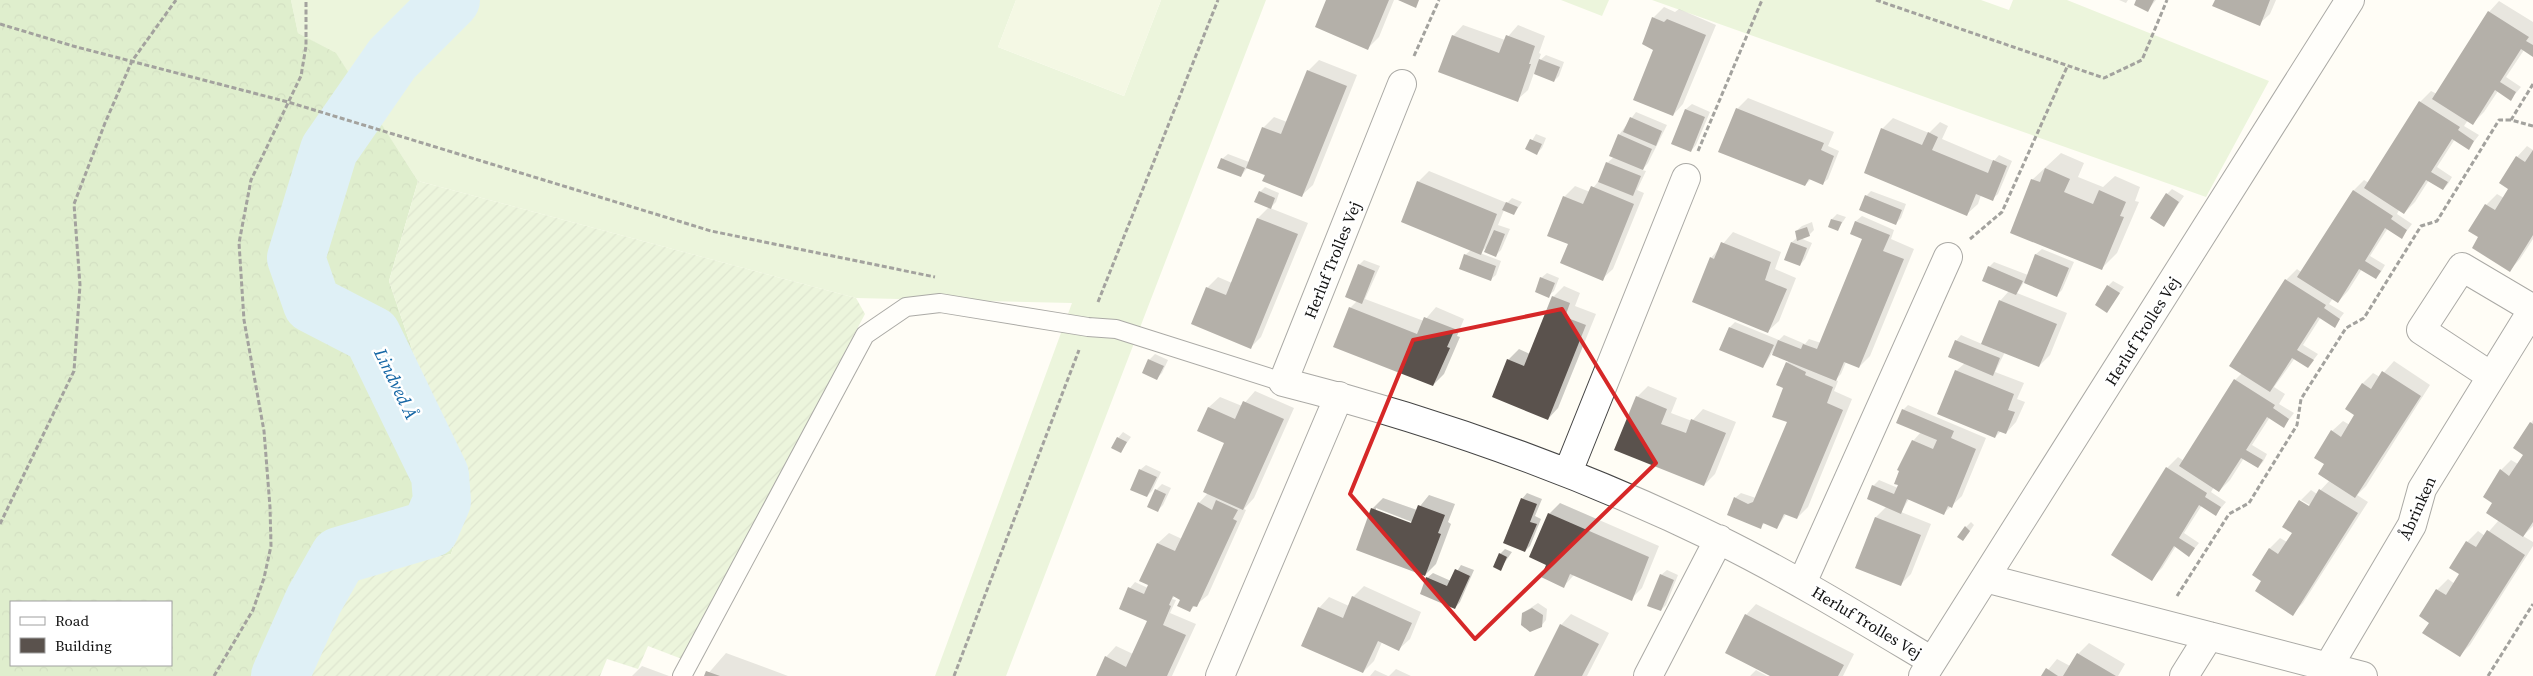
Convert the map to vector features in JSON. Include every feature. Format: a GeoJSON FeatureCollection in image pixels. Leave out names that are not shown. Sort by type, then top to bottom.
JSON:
{"type":"FeatureCollection","features":[{"type":"Feature","properties":{"kind":"street","name":"Herluf Trolles Vej"},"geometry":{"type":"LineString","coordinates":[[1402,84],[1283,382],[1339,396],[1454,431],[1568,472],[1719,540],[1802,583],[1927,668],[2350,0]]}},
{"type":"Feature","properties":{"kind":"street"},"geometry":{"type":"LineString","coordinates":[[1568,472],[1686,178]]}},
{"type":"Feature","properties":{"kind":"street","name":"Herluf Trolles Vej"},"geometry":{"type":"LineString","coordinates":[[1802,583],[1948,257]]}},
{"type":"Feature","properties":{"kind":"street","name":"Åbrinken"},"geometry":{"type":"LineString","coordinates":[[2328,667],[2412,525],[2422,490],[2492,376],[2533,309],[2462,268],[2421,330],[2492,376]]}},
{"type":"Feature","properties":{"kind":"street"},"geometry":{"type":"LineString","coordinates":[[1220,676],[1339,396]]}},
{"type":"Feature","properties":{"kind":"street"},"geometry":{"type":"LineString","coordinates":[[1648,676],[1719,540]]}},
{"type":"Feature","properties":{"kind":"street"},"geometry":{"type":"LineString","coordinates":[[1985,578],[2363,676]]}},
{"type":"Feature","properties":{"kind":"street"},"geometry":{"type":"LineString","coordinates":[[2184,676],[2208,636]]}},
{"type":"Feature","properties":{"kind":"lane"},"geometry":{"type":"LineString","coordinates":[[682,676],[865,335],[906,307],[940,303],[1088,327],[1116,329],[1283,382]]}},
{"type":"Feature","properties":{"kind":"path"},"geometry":{"type":"LineString","coordinates":[[0,524],[74,371],[80,285],[74,204],[105,123],[132,62],[176,0]]}},
{"type":"Feature","properties":{"kind":"path"},"geometry":{"type":"LineString","coordinates":[[214,676],[253,610],[264,578],[271,546],[267,458],[244,320],[239,243],[251,180],[301,76],[305,53],[306,0]]}},
{"type":"Feature","properties":{"kind":"path"},"geometry":{"type":"LineString","coordinates":[[1402,84],[1439,0]]}},
{"type":"Feature","properties":{"kind":"path"},"geometry":{"type":"LineString","coordinates":[[1686,178],[1762,0]]}},
{"type":"Feature","properties":{"kind":"path"},"geometry":{"type":"LineString","coordinates":[[1876,0],[2067,67],[2104,78],[2142,60],[2167,0]]}},
{"type":"Feature","properties":{"kind":"path"},"geometry":{"type":"LineString","coordinates":[[0,24],[132,62],[288,102],[710,231],[942,278]]}},
{"type":"Feature","properties":{"kind":"path"},"geometry":{"type":"LineString","coordinates":[[1948,257],[2002,212],[2067,67]]}},
{"type":"Feature","properties":{"kind":"path"},"geometry":{"type":"LineString","coordinates":[[2511,120],[2533,84]]}},
{"type":"Feature","properties":{"kind":"path"},"geometry":{"type":"LineString","coordinates":[[2160,623],[2230,514],[2249,503],[2297,425],[2301,399],[2346,328],[2364,318],[2421,226],[2437,221],[2499,120],[2511,120],[2533,126]]}},
{"type":"Feature","properties":{"kind":"path"},"geometry":{"type":"LineString","coordinates":[[2488,676],[2533,604]]}},
{"type":"Feature","properties":{"kind":"highlighted area"},"geometry":{"type":"Polygon","coordinates":[[[1562,309],[1656,463],[1475,639],[1350,494],[1413,340],[1562,309]]]}},
{"type":"Feature","properties":{"kind":"green space"},"geometry":{"type":"Polygon","coordinates":[[[0,0],[291,0],[298,33],[336,53],[418,181],[389,281],[466,509],[451,554],[353,576],[298,676],[0,676],[0,0]]]}},
{"type":"Feature","properties":{"kind":"green space"},"geometry":{"type":"Polygon","coordinates":[[[291,0],[1016,0],[998,47],[1124,96],[1161,0],[1266,0],[1006,676],[935,676],[1072,303],[856,298],[418,181],[336,54],[298,33],[291,0]]]}},
{"type":"Feature","properties":{"kind":"green space"},"geometry":{"type":"Polygon","coordinates":[[[1016,0],[1161,0],[1124,96],[998,47],[1016,0]]]}},
{"type":"Feature","properties":{"kind":"green space"},"geometry":{"type":"Polygon","coordinates":[[[1561,0],[1609,0],[1602,16],[1561,0]]]}},
{"type":"Feature","properties":{"kind":"green space"},"geometry":{"type":"Polygon","coordinates":[[[1652,0],[1981,0],[2009,10],[2013,0],[2067,0],[2269,81],[2206,197],[1652,0]]]}},
{"type":"Feature","properties":{"kind":"green space"},"geometry":{"type":"Polygon","coordinates":[[[418,181],[856,298],[865,314],[682,659],[648,646],[638,669],[607,659],[600,676],[298,676],[353,576],[451,554],[466,509],[389,281],[418,181]]]}},
{"type":"Feature","properties":{"kind":"building"},"geometry":{"type":"Polygon","coordinates":[[[1326,0],[1389,0],[1368,50],[1315,27],[1326,0]]]}},
{"type":"Feature","properties":{"kind":"building"},"geometry":{"type":"Polygon","coordinates":[[[1398,0],[1419,0],[1416,8],[1398,0]]]}},
{"type":"Feature","properties":{"kind":"building"},"geometry":{"type":"Polygon","coordinates":[[[2136,0],[2154,0],[2148,12],[2134,5],[2136,0]]]}},
{"type":"Feature","properties":{"kind":"building"},"geometry":{"type":"Polygon","coordinates":[[[2215,0],[2270,0],[2260,26],[2212,6],[2215,0]]]}},
{"type":"Feature","properties":{"kind":"building"},"geometry":{"type":"Polygon","coordinates":[[[2488,11],[2529,37],[2526,41],[2533,45],[2533,57],[2521,49],[2500,82],[2516,92],[2511,101],[2495,90],[2473,125],[2432,99],[2488,11]]]}},
{"type":"Feature","properties":{"kind":"building"},"geometry":{"type":"Polygon","coordinates":[[[1652,17],[1664,22],[1667,19],[1706,35],[1673,116],[1633,100],[1653,50],[1642,44],[1652,17]]]}},
{"type":"Feature","properties":{"kind":"building"},"geometry":{"type":"Polygon","coordinates":[[[1452,35],[1499,53],[1506,35],[1535,46],[1518,102],[1438,72],[1452,35]]]}},
{"type":"Feature","properties":{"kind":"building"},"geometry":{"type":"Polygon","coordinates":[[[1539,59],[1560,67],[1554,82],[1534,74],[1539,59]]]}},
{"type":"Feature","properties":{"kind":"building"},"geometry":{"type":"Polygon","coordinates":[[[1307,70],[1347,86],[1302,197],[1262,181],[1265,175],[1246,168],[1262,127],[1281,134],[1307,70]]]}},
{"type":"Feature","properties":{"kind":"building"},"geometry":{"type":"Polygon","coordinates":[[[2419,101],[2460,127],[2458,130],[2474,141],[2469,150],[2452,139],[2431,172],[2448,182],[2443,190],[2426,180],[2404,214],[2364,188],[2419,101]]]}},
{"type":"Feature","properties":{"kind":"building"},"geometry":{"type":"Polygon","coordinates":[[[1736,108],[1824,143],[1821,150],[1834,156],[1823,185],[1809,179],[1805,186],[1718,152],[1736,108]]]}},
{"type":"Feature","properties":{"kind":"building"},"geometry":{"type":"Polygon","coordinates":[[[1685,109],[1705,117],[1691,152],[1671,144],[1685,109]]]}},
{"type":"Feature","properties":{"kind":"building"},"geometry":{"type":"Polygon","coordinates":[[[1630,117],[1662,131],[1656,146],[1623,132],[1630,117]]]}},
{"type":"Feature","properties":{"kind":"building"},"geometry":{"type":"Polygon","coordinates":[[[1881,128],[1922,145],[1928,132],[1938,137],[1932,150],[1988,173],[1993,160],[2007,166],[1993,201],[1976,194],[1967,216],[1864,173],[1881,128]]]}},
{"type":"Feature","properties":{"kind":"building"},"geometry":{"type":"Polygon","coordinates":[[[1618,134],[1652,149],[1643,170],[1609,156],[1618,134]]]}},
{"type":"Feature","properties":{"kind":"building"},"geometry":{"type":"Polygon","coordinates":[[[1530,139],[1542,144],[1537,155],[1525,149],[1530,139]]]}},
{"type":"Feature","properties":{"kind":"building"},"geometry":{"type":"Polygon","coordinates":[[[2533,150],[2533,235],[2510,272],[2472,248],[2478,237],[2468,231],[2485,204],[2495,210],[2508,189],[2499,183],[2516,156],[2525,162],[2533,150]]]}},
{"type":"Feature","properties":{"kind":"building"},"geometry":{"type":"Polygon","coordinates":[[[1221,158],[1245,168],[1241,177],[1217,168],[1221,158]]]}},
{"type":"Feature","properties":{"kind":"building"},"geometry":{"type":"Polygon","coordinates":[[[1606,162],[1641,176],[1633,196],[1598,182],[1606,162]]]}},
{"type":"Feature","properties":{"kind":"building"},"geometry":{"type":"Polygon","coordinates":[[[2045,168],[2070,179],[2064,192],[2093,204],[2099,190],[2126,202],[2120,216],[2124,217],[2102,270],[2010,233],[2031,179],[2040,182],[2045,168]]]}},
{"type":"Feature","properties":{"kind":"building"},"geometry":{"type":"Polygon","coordinates":[[[1417,181],[1497,214],[1481,255],[1401,222],[1417,181]]]}},
{"type":"Feature","properties":{"kind":"building"},"geometry":{"type":"Polygon","coordinates":[[[1591,186],[1634,204],[1603,281],[1560,263],[1568,244],[1547,236],[1563,196],[1583,204],[1591,186]]]}},
{"type":"Feature","properties":{"kind":"building"},"geometry":{"type":"Polygon","coordinates":[[[2353,190],[2393,216],[2391,219],[2407,230],[2402,239],[2385,228],[2365,261],[2381,271],[2376,279],[2359,269],[2338,303],[2297,277],[2353,190]]]}},
{"type":"Feature","properties":{"kind":"building"},"geometry":{"type":"Polygon","coordinates":[[[1259,191],[1275,198],[1271,209],[1254,202],[1259,191]]]}},
{"type":"Feature","properties":{"kind":"building"},"geometry":{"type":"Polygon","coordinates":[[[2166,193],[2179,202],[2164,227],[2150,218],[2166,193]]]}},
{"type":"Feature","properties":{"kind":"building"},"geometry":{"type":"Polygon","coordinates":[[[1865,195],[1902,210],[1896,225],[1859,210],[1865,195]]]}},
{"type":"Feature","properties":{"kind":"building"},"geometry":{"type":"Polygon","coordinates":[[[1506,202],[1518,207],[1514,215],[1502,210],[1506,202]]]}},
{"type":"Feature","properties":{"kind":"building"},"geometry":{"type":"Polygon","coordinates":[[[1257,218],[1298,234],[1251,349],[1191,324],[1206,287],[1226,295],[1257,218]]]}},
{"type":"Feature","properties":{"kind":"building"},"geometry":{"type":"Polygon","coordinates":[[[1831,219],[1842,222],[1838,231],[1828,227],[1831,219]]]}},
{"type":"Feature","properties":{"kind":"building"},"geometry":{"type":"Polygon","coordinates":[[[1855,221],[1890,235],[1883,251],[1904,259],[1859,368],[1844,362],[1836,381],[1772,355],[1778,340],[1801,349],[1803,344],[1817,349],[1862,239],[1850,234],[1855,221]]]}},
{"type":"Feature","properties":{"kind":"building"},"geometry":{"type":"Polygon","coordinates":[[[1807,227],[1810,236],[1797,241],[1795,231],[1807,227]]]}},
{"type":"Feature","properties":{"kind":"building"},"geometry":{"type":"Polygon","coordinates":[[[1494,230],[1505,234],[1496,257],[1484,252],[1494,230]]]}},
{"type":"Feature","properties":{"kind":"building"},"geometry":{"type":"Polygon","coordinates":[[[1721,242],[1771,262],[1765,280],[1787,289],[1768,333],[1692,302],[1710,257],[1714,259],[1721,242]]]}},
{"type":"Feature","properties":{"kind":"building"},"geometry":{"type":"Polygon","coordinates":[[[1791,242],[1807,248],[1800,266],[1784,260],[1791,242]]]}},
{"type":"Feature","properties":{"kind":"building"},"geometry":{"type":"Polygon","coordinates":[[[1464,254],[1496,266],[1491,281],[1459,269],[1464,254]]]}},
{"type":"Feature","properties":{"kind":"building"},"geometry":{"type":"Polygon","coordinates":[[[2035,254],[2069,268],[2057,297],[2024,283],[2035,254]]]}},
{"type":"Feature","properties":{"kind":"building"},"geometry":{"type":"Polygon","coordinates":[[[1358,264],[1375,271],[1362,304],[1345,297],[1358,264]]]}},
{"type":"Feature","properties":{"kind":"building"},"geometry":{"type":"Polygon","coordinates":[[[1988,266],[2023,281],[2016,295],[1982,281],[1988,266]]]}},
{"type":"Feature","properties":{"kind":"building"},"geometry":{"type":"Polygon","coordinates":[[[1540,277],[1555,283],[1549,298],[1535,292],[1540,277]]]}},
{"type":"Feature","properties":{"kind":"building"},"geometry":{"type":"Polygon","coordinates":[[[2285,279],[2326,305],[2324,308],[2340,319],[2335,328],[2318,317],[2297,350],[2314,360],[2308,368],[2292,358],[2270,392],[2229,366],[2285,279]]]}},
{"type":"Feature","properties":{"kind":"building"},"geometry":{"type":"Polygon","coordinates":[[[2107,285],[2120,293],[2107,313],[2095,305],[2107,285]]]}},
{"type":"Feature","properties":{"kind":"building"},"geometry":{"type":"Polygon","coordinates":[[[1552,296],[1570,303],[1565,317],[1586,325],[1548,420],[1492,397],[1507,359],[1524,366],[1552,296]]]}},
{"type":"Feature","properties":{"kind":"building"},"geometry":{"type":"Polygon","coordinates":[[[1999,300],[2057,324],[2039,367],[1981,344],[1999,300]]]}},
{"type":"Feature","properties":{"kind":"building"},"geometry":{"type":"Polygon","coordinates":[[[1349,307],[1417,334],[1424,317],[1455,329],[1447,347],[1450,348],[1433,386],[1333,347],[1349,307]]]}},
{"type":"Feature","properties":{"kind":"building"},"geometry":{"type":"Polygon","coordinates":[[[1729,327],[1774,345],[1763,368],[1719,350],[1729,327]]]}},
{"type":"Feature","properties":{"kind":"building"},"geometry":{"type":"Polygon","coordinates":[[[1955,340],[2000,358],[1993,376],[1948,357],[1955,340]]]}},
{"type":"Feature","properties":{"kind":"building"},"geometry":{"type":"Polygon","coordinates":[[[1148,359],[1164,366],[1157,380],[1142,373],[1148,359]]]}},
{"type":"Feature","properties":{"kind":"building"},"geometry":{"type":"Polygon","coordinates":[[[1786,362],[1806,372],[1805,375],[1833,387],[1827,403],[1843,410],[1797,519],[1784,514],[1777,529],[1763,523],[1761,529],[1727,515],[1734,497],[1748,504],[1753,502],[1787,422],[1772,417],[1783,388],[1776,385],[1786,362]]]}},
{"type":"Feature","properties":{"kind":"building"},"geometry":{"type":"Polygon","coordinates":[[[1955,370],[2014,394],[2008,410],[2015,412],[2006,434],[1998,431],[1995,438],[1937,414],[1955,370]]]}},
{"type":"Feature","properties":{"kind":"building"},"geometry":{"type":"Polygon","coordinates":[[[2382,371],[2421,396],[2355,498],[2318,474],[2324,464],[2314,458],[2331,430],[2341,437],[2354,415],[2345,409],[2362,383],[2371,389],[2382,371]]]}},
{"type":"Feature","properties":{"kind":"building"},"geometry":{"type":"Polygon","coordinates":[[[2234,379],[2275,405],[2273,408],[2289,419],[2284,428],[2267,417],[2246,450],[2263,460],[2258,468],[2241,458],[2219,492],[2179,466],[2234,379]]]}},
{"type":"Feature","properties":{"kind":"building"},"geometry":{"type":"Polygon","coordinates":[[[1636,396],[1667,409],[1661,424],[1686,433],[1691,419],[1726,433],[1704,486],[1614,450],[1636,396]]]}},
{"type":"Feature","properties":{"kind":"building"},"geometry":{"type":"Polygon","coordinates":[[[1243,401],[1284,419],[1243,510],[1203,492],[1224,443],[1197,431],[1208,407],[1235,419],[1243,401]]]}},
{"type":"Feature","properties":{"kind":"building"},"geometry":{"type":"Polygon","coordinates":[[[1902,409],[1954,431],[1951,438],[1976,449],[1952,508],[1948,506],[1944,515],[1907,499],[1901,514],[1867,499],[1872,485],[1894,494],[1898,485],[1894,484],[1899,471],[1897,470],[1912,440],[1933,449],[1937,440],[1896,423],[1902,409]]]}},
{"type":"Feature","properties":{"kind":"building"},"geometry":{"type":"Polygon","coordinates":[[[2530,422],[2533,424],[2533,522],[2523,537],[2486,513],[2492,503],[2483,497],[2500,469],[2509,476],[2523,455],[2513,448],[2530,422]]]}},
{"type":"Feature","properties":{"kind":"building"},"geometry":{"type":"Polygon","coordinates":[[[1117,437],[1127,442],[1121,453],[1111,448],[1117,437]]]}},
{"type":"Feature","properties":{"kind":"building"},"geometry":{"type":"Polygon","coordinates":[[[2166,467],[2207,493],[2205,497],[2221,507],[2216,516],[2199,505],[2179,538],[2195,548],[2189,557],[2174,546],[2152,581],[2111,555],[2166,467]]]}},
{"type":"Feature","properties":{"kind":"building"},"geometry":{"type":"Polygon","coordinates":[[[1139,469],[1157,477],[1147,497],[1130,490],[1139,469]]]}},
{"type":"Feature","properties":{"kind":"building"},"geometry":{"type":"Polygon","coordinates":[[[1155,489],[1166,494],[1158,512],[1147,507],[1155,489]]]}},
{"type":"Feature","properties":{"kind":"building"},"geometry":{"type":"Polygon","coordinates":[[[2319,489],[2358,513],[2293,616],[2255,591],[2261,581],[2252,575],[2269,548],[2278,554],[2292,533],[2282,527],[2299,500],[2309,506],[2319,489]]]}},
{"type":"Feature","properties":{"kind":"building"},"geometry":{"type":"Polygon","coordinates":[[[1521,498],[1537,504],[1530,522],[1537,524],[1525,552],[1503,543],[1521,498]]]}},
{"type":"Feature","properties":{"kind":"building"},"geometry":{"type":"Polygon","coordinates":[[[1216,500],[1238,510],[1233,519],[1237,521],[1197,607],[1193,606],[1190,612],[1177,606],[1180,600],[1173,596],[1163,625],[1186,635],[1167,676],[1096,676],[1105,656],[1126,667],[1147,621],[1119,609],[1128,587],[1144,594],[1148,585],[1139,581],[1157,543],[1175,551],[1198,502],[1212,510],[1216,500]]]}},
{"type":"Feature","properties":{"kind":"building"},"geometry":{"type":"Polygon","coordinates":[[[1418,505],[1445,515],[1438,533],[1441,534],[1425,576],[1356,550],[1371,508],[1411,523],[1418,505]]]}},
{"type":"Feature","properties":{"kind":"building"},"geometry":{"type":"Polygon","coordinates":[[[1548,513],[1649,557],[1632,601],[1570,574],[1564,588],[1541,577],[1546,565],[1529,557],[1548,513]]]}},
{"type":"Feature","properties":{"kind":"building"},"geometry":{"type":"Polygon","coordinates":[[[1875,517],[1921,535],[1901,586],[1855,568],[1875,517]]]}},
{"type":"Feature","properties":{"kind":"building"},"geometry":{"type":"Polygon","coordinates":[[[1965,526],[1970,531],[1963,541],[1957,537],[1965,526]]]}},
{"type":"Feature","properties":{"kind":"building"},"geometry":{"type":"Polygon","coordinates":[[[2487,530],[2525,555],[2460,657],[2422,633],[2429,623],[2419,616],[2436,589],[2446,595],[2459,574],[2449,568],[2466,541],[2476,547],[2487,530]]]}},
{"type":"Feature","properties":{"kind":"building"},"geometry":{"type":"Polygon","coordinates":[[[1499,553],[1507,557],[1501,571],[1493,567],[1499,553]]]}},
{"type":"Feature","properties":{"kind":"building"},"geometry":{"type":"Polygon","coordinates":[[[1455,569],[1470,576],[1455,609],[1420,594],[1426,577],[1447,586],[1455,569]]]}},
{"type":"Feature","properties":{"kind":"building"},"geometry":{"type":"Polygon","coordinates":[[[1660,574],[1674,580],[1661,611],[1647,606],[1660,574]]]}},
{"type":"Feature","properties":{"kind":"building"},"geometry":{"type":"Polygon","coordinates":[[[1352,596],[1412,623],[1399,651],[1378,641],[1363,673],[1301,646],[1318,607],[1343,618],[1352,596]]]}},
{"type":"Feature","properties":{"kind":"building"},"geometry":{"type":"Polygon","coordinates":[[[1532,608],[1543,615],[1542,627],[1530,632],[1521,625],[1522,613],[1532,608]]]}},
{"type":"Feature","properties":{"kind":"building"},"geometry":{"type":"Polygon","coordinates":[[[1745,614],[1844,665],[1838,676],[1770,676],[1725,653],[1745,614]]]}},
{"type":"Feature","properties":{"kind":"building"},"geometry":{"type":"Polygon","coordinates":[[[1560,624],[1599,644],[1582,676],[1534,676],[1560,624]]]}},
{"type":"Feature","properties":{"kind":"building"},"geometry":{"type":"Polygon","coordinates":[[[2077,653],[2116,676],[2063,676],[2077,653]]]}},
{"type":"Feature","properties":{"kind":"building"},"geometry":{"type":"Polygon","coordinates":[[[2046,668],[2058,676],[2041,676],[2046,668]]]}},
{"type":"Feature","properties":{"kind":"building"},"geometry":{"type":"Polygon","coordinates":[[[706,671],[720,676],[704,676],[706,671]]]}},
{"type":"Feature","properties":{"kind":"waterway","name":"Lindved Å"},"geometry":{"type":"LineString","coordinates":[[280,676],[314,600],[339,556],[430,529],[442,501],[440,475],[372,335],[312,304],[296,258],[329,150],[392,59],[451,0]]}}]}
